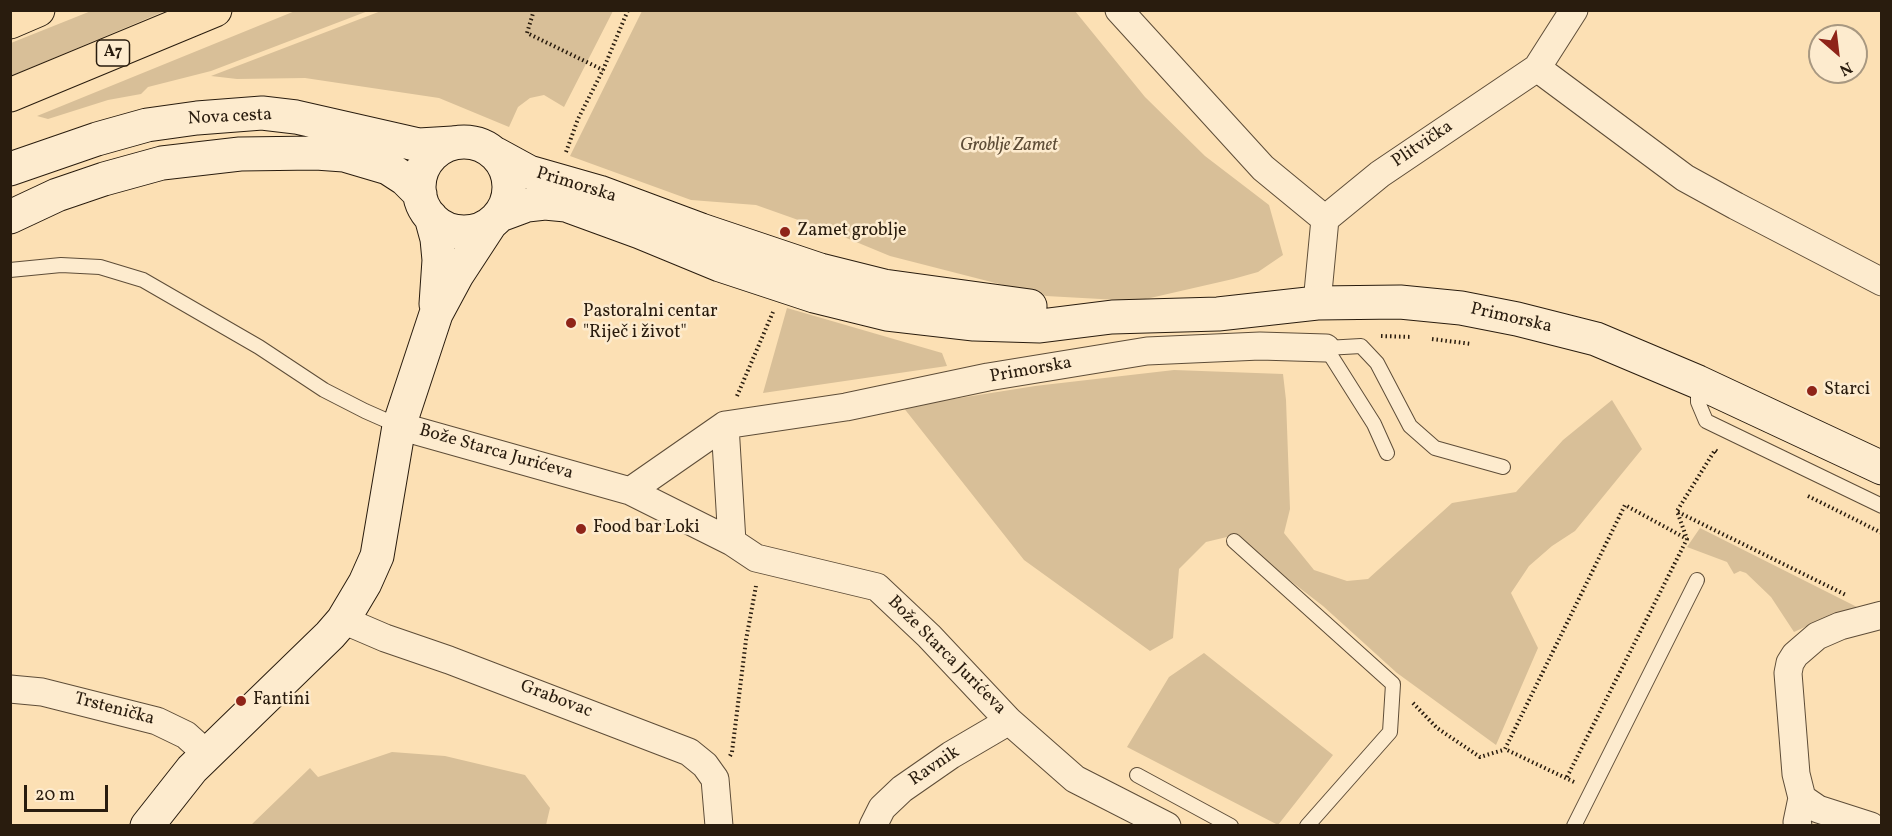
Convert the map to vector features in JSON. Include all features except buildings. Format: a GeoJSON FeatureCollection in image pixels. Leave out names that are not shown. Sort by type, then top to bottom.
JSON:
{"type":"FeatureCollection","features":[{"type":"Feature","properties":{"kind":"highway"},"geometry":{"type":"LineString","coordinates":[[10,22],[38,10]]}},
{"type":"Feature","properties":{"kind":"highway","name":"A7"},"geometry":{"type":"LineString","coordinates":[[10,95],[215,10]]}},
{"type":"Feature","properties":{"kind":"street","name":"Plitvička"},"geometry":{"type":"LineString","coordinates":[[1325,219],[1380,174],[1537,69],[1574,10]]}},
{"type":"Feature","properties":{"kind":"street"},"geometry":{"type":"LineString","coordinates":[[1131,14],[1263,168],[1325,219],[1317,303]]}},
{"type":"Feature","properties":{"kind":"street"},"geometry":{"type":"LineString","coordinates":[[1537,69],[1685,178],[1881,282]]}},
{"type":"Feature","properties":{"kind":"street","name":"Nova cesta"},"geometry":{"type":"LineString","coordinates":[[10,169],[97,139],[147,125],[196,118],[262,113],[296,117],[419,145],[453,143]]}},
{"type":"Feature","properties":{"kind":"street","name":"Primorska"},"geometry":{"type":"LineString","coordinates":[[453,143],[468,142],[483,145],[529,172],[600,192],[701,230],[820,270],[884,286],[1112,317]]}},
{"type":"Feature","properties":{"kind":"street"},"geometry":{"type":"LineString","coordinates":[[436,314],[439,260],[437,239],[425,206],[420,181],[427,163],[441,148],[453,143]]}},
{"type":"Feature","properties":{"kind":"street","name":"Nova cesta"},"geometry":{"type":"LineString","coordinates":[[10,217],[57,195],[162,163],[240,154],[344,155],[388,168],[405,179],[425,206]]}},
{"type":"Feature","properties":{"kind":"street","name":"Primorska"},"geometry":{"type":"LineString","coordinates":[[495,219],[506,204],[509,190],[509,177],[496,154]]}},
{"type":"Feature","properties":{"kind":"street","name":"Primorska"},"geometry":{"type":"LineString","coordinates":[[425,206],[441,225],[466,232],[479,229],[527,205],[545,203],[566,205],[774,284],[887,314],[974,324],[1040,326],[1112,317],[1218,314],[1317,303],[1400,302],[1461,308],[1517,319],[1596,339],[1698,382],[1881,468]]}},
{"type":"Feature","properties":{"kind":"street"},"geometry":{"type":"LineString","coordinates":[[147,825],[192,769],[254,711],[343,620],[365,583],[377,556],[399,426],[436,314],[457,275],[495,219]]}},
{"type":"Feature","properties":{"kind":"street","name":"Primorska"},"geometry":{"type":"LineString","coordinates":[[630,491],[725,424],[846,407],[988,377],[1147,351],[1260,346],[1326,348]]}},
{"type":"Feature","properties":{"kind":"street"},"geometry":{"type":"LineString","coordinates":[[725,424],[732,542]]}},
{"type":"Feature","properties":{"kind":"street","name":"Bože Starca Jurićeva"},"geometry":{"type":"LineString","coordinates":[[399,426],[630,491],[732,542],[756,558],[878,587],[929,636],[1009,721],[1075,779],[1167,825]]}},
{"type":"Feature","properties":{"kind":"street"},"geometry":{"type":"LineString","coordinates":[[1871,825],[1818,809],[1797,818],[1788,673],[1790,663],[1804,645],[1817,636],[1840,626],[1881,615]]}},
{"type":"Feature","properties":{"kind":"street","name":"Grabovac"},"geometry":{"type":"LineString","coordinates":[[343,620],[385,638],[449,660],[689,752],[705,765],[715,778],[719,825]]}},
{"type":"Feature","properties":{"kind":"street","name":"Trstenička"},"geometry":{"type":"LineString","coordinates":[[10,689],[42,692],[157,721],[186,735],[207,754]]}},
{"type":"Feature","properties":{"kind":"street","name":"Ravnik"},"geometry":{"type":"LineString","coordinates":[[873,825],[882,808],[902,789],[951,755],[1009,721]]}},
{"type":"Feature","properties":{"kind":"lane"},"geometry":{"type":"LineString","coordinates":[[10,270],[61,265],[100,267],[143,280],[259,347],[324,390],[399,426]]}},
{"type":"Feature","properties":{"kind":"lane"},"geometry":{"type":"LineString","coordinates":[[1387,453],[1374,424],[1326,348],[1361,346],[1377,363],[1410,426],[1435,448],[1503,467]]}},
{"type":"Feature","properties":{"kind":"lane"},"geometry":{"type":"LineString","coordinates":[[1698,382],[1698,402],[1707,421],[1881,506]]}},
{"type":"Feature","properties":{"kind":"lane"},"geometry":{"type":"LineString","coordinates":[[1234,541],[1393,684],[1390,732],[1307,825]]}},
{"type":"Feature","properties":{"kind":"lane"},"geometry":{"type":"LineString","coordinates":[[1574,825],[1696,580]]}},
{"type":"Feature","properties":{"kind":"lane"},"geometry":{"type":"LineString","coordinates":[[1137,776],[1231,825]]}},
{"type":"Feature","properties":{"kind":"path"},"geometry":{"type":"LineString","coordinates":[[534,10],[527,33],[603,70]]}},
{"type":"Feature","properties":{"kind":"path"},"geometry":{"type":"LineString","coordinates":[[563,160],[578,118],[603,70],[628,10]]}},
{"type":"Feature","properties":{"kind":"path"},"geometry":{"type":"LineString","coordinates":[[725,424],[775,308]]}},
{"type":"Feature","properties":{"kind":"path"},"geometry":{"type":"LineString","coordinates":[[1361,346],[1370,335],[1418,337]]}},
{"type":"Feature","properties":{"kind":"path"},"geometry":{"type":"LineString","coordinates":[[1428,338],[1480,345]]}},
{"type":"Feature","properties":{"kind":"path"},"geometry":{"type":"LineString","coordinates":[[1677,511],[1714,450]]}},
{"type":"Feature","properties":{"kind":"path"},"geometry":{"type":"LineString","coordinates":[[1590,792],[1566,777],[1506,749],[1625,505],[1687,539]]}},
{"type":"Feature","properties":{"kind":"path"},"geometry":{"type":"LineString","coordinates":[[1566,777],[1687,539],[1677,511]]}},
{"type":"Feature","properties":{"kind":"path"},"geometry":{"type":"LineString","coordinates":[[1677,511],[1814,580]]}},
{"type":"Feature","properties":{"kind":"path"},"geometry":{"type":"LineString","coordinates":[[732,752],[746,640],[756,584],[756,558]]}},
{"type":"Feature","properties":{"kind":"path"},"geometry":{"type":"LineString","coordinates":[[1393,684],[1437,728],[1480,757],[1503,750]]}},
{"type":"Feature","properties":{"kind":"green space"},"geometry":{"type":"Polygon","coordinates":[[[91,11],[165,11],[11,76],[11,43],[91,11]]]}},
{"type":"Feature","properties":{"kind":"green space"},"geometry":{"type":"Polygon","coordinates":[[[295,11],[368,11],[211,71],[148,87],[141,94],[108,100],[48,119],[37,116],[295,11]]]}},
{"type":"Feature","properties":{"kind":"green space"},"geometry":{"type":"Polygon","coordinates":[[[381,11],[613,11],[564,107],[544,95],[530,98],[518,107],[509,127],[439,98],[305,78],[237,79],[211,76],[381,11]]]}},
{"type":"Feature","properties":{"kind":"green space","name":"Groblje Zamet"},"geometry":{"type":"Polygon","coordinates":[[[642,11],[1075,11],[1145,97],[1205,156],[1269,205],[1283,255],[1258,272],[1137,301],[1046,296],[890,256],[756,205],[691,200],[570,156],[642,11]]]}},
{"type":"Feature","properties":{"kind":"green space"},"geometry":{"type":"Polygon","coordinates":[[[787,308],[942,353],[947,366],[763,393],[787,308]]]}},
{"type":"Feature","properties":{"kind":"green space"},"geometry":{"type":"Polygon","coordinates":[[[1174,370],[1283,374],[1290,509],[1284,533],[1314,570],[1347,581],[1368,579],[1452,503],[1516,492],[1563,440],[1612,400],[1642,449],[1575,531],[1552,546],[1529,566],[1511,593],[1538,648],[1496,745],[1397,673],[1323,606],[1288,579],[1273,576],[1231,536],[1206,542],[1179,569],[1173,638],[1150,651],[1024,560],[903,407],[1035,386],[1174,370]]]}},
{"type":"Feature","properties":{"kind":"green space"},"geometry":{"type":"Polygon","coordinates":[[[1700,528],[1859,608],[1833,614],[1794,632],[1771,597],[1746,573],[1740,571],[1734,574],[1727,562],[1687,547],[1700,528]]]}},
{"type":"Feature","properties":{"kind":"green space"},"geometry":{"type":"Polygon","coordinates":[[[1204,653],[1333,755],[1278,825],[1127,747],[1169,677],[1204,653]]]}},
{"type":"Feature","properties":{"kind":"green space"},"geometry":{"type":"Polygon","coordinates":[[[392,752],[445,756],[525,775],[550,808],[546,825],[251,825],[310,768],[318,777],[392,752]]]}},
{"type":"Feature","properties":{"kind":"place","name":"Zamet groblje"},"geometry":{"type":"Point","coordinates":[785,232]}},
{"type":"Feature","properties":{"kind":"place","name":"Pastoralni centar \"Riječ i život\""},"geometry":{"type":"Point","coordinates":[571,323]}},
{"type":"Feature","properties":{"kind":"place","name":"Starci"},"geometry":{"type":"Point","coordinates":[1812,391]}},
{"type":"Feature","properties":{"kind":"place","name":"Food bar Loki"},"geometry":{"type":"Point","coordinates":[581,529]}},
{"type":"Feature","properties":{"kind":"place","name":"Fantini"},"geometry":{"type":"Point","coordinates":[241,701]}}]}
